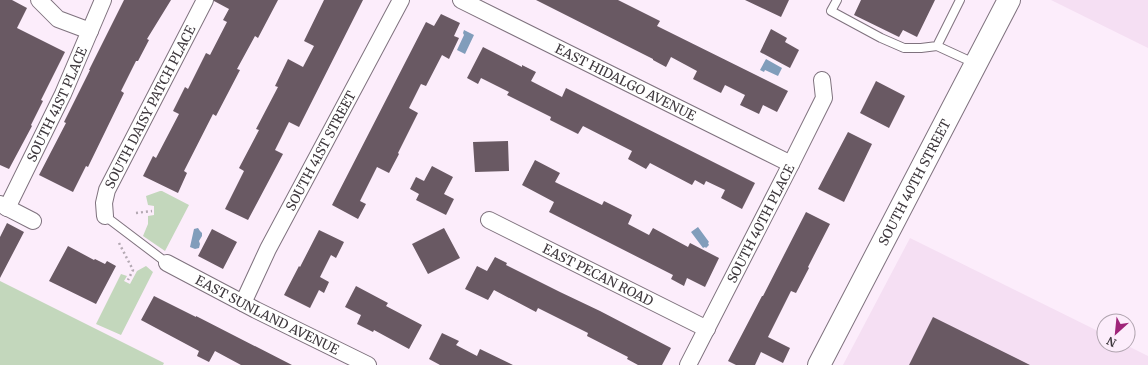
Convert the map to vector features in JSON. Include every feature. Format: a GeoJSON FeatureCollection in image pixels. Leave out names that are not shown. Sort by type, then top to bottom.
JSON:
{"type":"FeatureCollection","features":[{"type":"Feature","properties":{"kind":"main road","name":"SOUTH 40TH STREET"},"geometry":{"type":"LineString","coordinates":[[819,365],[976,64],[1006,2]]}},
{"type":"Feature","properties":{"kind":"street"},"geometry":{"type":"LineString","coordinates":[[39,0],[58,19],[90,31]]}},
{"type":"Feature","properties":{"kind":"street","name":"SOUTH 41ST PLACE"},"geometry":{"type":"LineString","coordinates":[[3,206],[63,94],[103,0]]}},
{"type":"Feature","properties":{"kind":"street","name":"SOUTH DAISY PATCH PLACE"},"geometry":{"type":"LineString","coordinates":[[105,216],[104,203],[108,190],[205,0]]}},
{"type":"Feature","properties":{"kind":"street","name":"SOUTH 41ST STREET"},"geometry":{"type":"LineString","coordinates":[[243,303],[268,249],[401,0]]}},
{"type":"Feature","properties":{"kind":"street","name":"EAST HIDALGO AVENUE"},"geometry":{"type":"LineString","coordinates":[[461,0],[791,164]]}},
{"type":"Feature","properties":{"kind":"street","name":"SOUTH 40TH PLACE"},"geometry":{"type":"LineString","coordinates":[[688,365],[824,98],[822,80]]}},
{"type":"Feature","properties":{"kind":"street"},"geometry":{"type":"LineString","coordinates":[[3,206],[33,221]]}},
{"type":"Feature","properties":{"kind":"street","name":"EAST PECAN ROAD"},"geometry":{"type":"LineString","coordinates":[[489,220],[707,329]]}},
{"type":"Feature","properties":{"kind":"street","name":"EAST SUNLAND AVENUE"},"geometry":{"type":"LineString","coordinates":[[168,263],[243,303],[368,365]]}},
{"type":"Feature","properties":{"kind":"lane"},"geometry":{"type":"LineString","coordinates":[[837,0],[831,11],[881,38],[904,48],[937,46],[976,64]]}},
{"type":"Feature","properties":{"kind":"lane"},"geometry":{"type":"LineString","coordinates":[[937,46],[960,0]]}},
{"type":"Feature","properties":{"kind":"lane"},"geometry":{"type":"LineString","coordinates":[[105,216],[168,263]]}},
{"type":"Feature","properties":{"kind":"path"},"geometry":{"type":"LineString","coordinates":[[136,213],[152,211]]}},
{"type":"Feature","properties":{"kind":"path"},"geometry":{"type":"LineString","coordinates":[[119,243],[133,270],[128,280]]}},
{"type":"Feature","properties":{"kind":"shaded area"},"geometry":{"type":"Polygon","coordinates":[[[1051,0],[1148,0],[1148,48],[1051,0]]]}},
{"type":"Feature","properties":{"kind":"shaded area"},"geometry":{"type":"Polygon","coordinates":[[[910,238],[1096,330],[1096,353],[1136,353],[1136,350],[1148,356],[1148,365],[843,365],[910,238]]]}},
{"type":"Feature","properties":{"kind":"green space"},"geometry":{"type":"Polygon","coordinates":[[[160,191],[189,205],[165,251],[143,236],[148,224],[148,216],[154,215],[154,206],[148,205],[146,196],[160,191]]]}},
{"type":"Feature","properties":{"kind":"green space"},"geometry":{"type":"Polygon","coordinates":[[[146,266],[153,272],[121,335],[96,324],[121,274],[127,276],[124,281],[130,284],[137,271],[146,266]]]}},
{"type":"Feature","properties":{"kind":"green space"},"geometry":{"type":"Polygon","coordinates":[[[0,281],[164,363],[163,365],[0,365],[0,281]]]}},
{"type":"Feature","properties":{"kind":"water"},"geometry":{"type":"Polygon","coordinates":[[[464,30],[474,35],[465,54],[457,50],[464,35],[464,30]]]}},
{"type":"Feature","properties":{"kind":"water"},"geometry":{"type":"Polygon","coordinates":[[[766,59],[782,68],[778,76],[765,70],[764,72],[760,70],[766,59]]]}},
{"type":"Feature","properties":{"kind":"water"},"geometry":{"type":"Polygon","coordinates":[[[698,227],[709,242],[709,245],[706,248],[703,248],[691,232],[698,227]]]}},
{"type":"Feature","properties":{"kind":"water"},"geometry":{"type":"Polygon","coordinates":[[[198,228],[202,233],[202,236],[199,241],[199,248],[195,249],[190,247],[194,229],[198,228]]]}},
{"type":"Feature","properties":{"kind":"building"},"geometry":{"type":"Polygon","coordinates":[[[0,0],[12,0],[27,8],[17,28],[65,52],[41,100],[43,101],[31,125],[32,126],[9,169],[0,165],[0,0]]]}},
{"type":"Feature","properties":{"kind":"building"},"geometry":{"type":"Polygon","coordinates":[[[124,0],[171,0],[147,39],[149,40],[138,61],[136,61],[121,91],[124,93],[88,167],[86,166],[73,192],[39,175],[66,123],[64,122],[124,0]]]}},
{"type":"Feature","properties":{"kind":"building"},"geometry":{"type":"Polygon","coordinates":[[[214,0],[278,0],[258,38],[255,36],[237,69],[240,70],[216,116],[213,114],[184,171],[187,173],[178,193],[143,176],[153,156],[156,158],[179,114],[173,111],[185,87],[188,89],[206,53],[210,55],[227,22],[223,20],[229,9],[214,0]]]}},
{"type":"Feature","properties":{"kind":"building"},"geometry":{"type":"Polygon","coordinates":[[[324,0],[363,0],[299,127],[289,122],[275,150],[283,154],[248,220],[225,209],[244,171],[239,168],[259,130],[256,129],[278,87],[275,86],[288,59],[303,67],[314,46],[304,41],[324,0]]]}},
{"type":"Feature","properties":{"kind":"building"},"geometry":{"type":"Polygon","coordinates":[[[536,0],[618,0],[660,21],[657,26],[788,91],[777,112],[763,105],[759,114],[740,105],[745,95],[725,85],[721,93],[693,79],[697,71],[671,57],[666,67],[536,0]]]}},
{"type":"Feature","properties":{"kind":"building"},"geometry":{"type":"Polygon","coordinates":[[[745,0],[789,0],[781,17],[745,0]]]}},
{"type":"Feature","properties":{"kind":"building"},"geometry":{"type":"Polygon","coordinates":[[[861,0],[935,0],[917,37],[903,30],[899,37],[854,15],[861,0]]]}},
{"type":"Feature","properties":{"kind":"building"},"geometry":{"type":"Polygon","coordinates":[[[441,14],[460,23],[454,36],[459,38],[449,59],[442,55],[426,86],[421,84],[409,108],[418,113],[398,153],[399,154],[389,173],[377,167],[360,201],[366,204],[358,219],[332,205],[426,22],[434,26],[441,14]]]}},
{"type":"Feature","properties":{"kind":"building"},"geometry":{"type":"Polygon","coordinates":[[[771,29],[787,38],[785,42],[799,50],[790,68],[760,52],[771,29]]]}},
{"type":"Feature","properties":{"kind":"building"},"geometry":{"type":"Polygon","coordinates":[[[483,47],[522,67],[522,65],[536,72],[531,81],[562,97],[566,88],[755,183],[742,209],[721,198],[725,190],[706,181],[704,185],[695,180],[692,185],[650,163],[646,169],[628,159],[632,151],[583,126],[578,134],[550,120],[551,117],[507,95],[509,92],[481,78],[478,84],[467,78],[483,47]]]}},
{"type":"Feature","properties":{"kind":"building"},"geometry":{"type":"Polygon","coordinates":[[[876,81],[905,96],[889,128],[860,113],[876,81]]]}},
{"type":"Feature","properties":{"kind":"building"},"geometry":{"type":"Polygon","coordinates":[[[848,132],[872,144],[844,202],[818,189],[848,132]]]}},
{"type":"Feature","properties":{"kind":"building"},"geometry":{"type":"Polygon","coordinates":[[[508,141],[509,171],[475,172],[473,142],[508,141]]]}},
{"type":"Feature","properties":{"kind":"building"},"geometry":{"type":"Polygon","coordinates":[[[535,160],[560,173],[555,182],[602,205],[604,201],[632,215],[628,224],[649,235],[653,228],[688,247],[690,243],[719,258],[705,287],[687,278],[684,286],[671,279],[673,275],[549,212],[554,202],[522,185],[535,160]]]}},
{"type":"Feature","properties":{"kind":"building"},"geometry":{"type":"Polygon","coordinates":[[[432,166],[453,177],[444,194],[454,199],[446,215],[416,200],[419,194],[410,189],[416,177],[424,181],[432,166]]]}},
{"type":"Feature","properties":{"kind":"building"},"geometry":{"type":"Polygon","coordinates":[[[806,212],[830,224],[796,293],[791,291],[768,337],[790,348],[783,363],[761,352],[755,365],[736,365],[728,361],[806,212]]]}},
{"type":"Feature","properties":{"kind":"building"},"geometry":{"type":"Polygon","coordinates":[[[7,223],[24,232],[0,278],[0,237],[7,223]]]}},
{"type":"Feature","properties":{"kind":"building"},"geometry":{"type":"Polygon","coordinates":[[[444,228],[460,258],[428,274],[412,244],[444,228]]]}},
{"type":"Feature","properties":{"kind":"building"},"geometry":{"type":"Polygon","coordinates":[[[212,229],[237,242],[223,269],[198,256],[212,229]]]}},
{"type":"Feature","properties":{"kind":"building"},"geometry":{"type":"Polygon","coordinates":[[[319,230],[344,242],[336,258],[331,255],[320,277],[329,282],[324,293],[319,290],[310,308],[284,295],[319,230]]]}},
{"type":"Feature","properties":{"kind":"building"},"geometry":{"type":"Polygon","coordinates":[[[68,246],[94,260],[95,259],[105,264],[107,261],[116,266],[96,304],[49,281],[68,246]]]}},
{"type":"Feature","properties":{"kind":"building"},"geometry":{"type":"Polygon","coordinates":[[[495,257],[507,263],[506,265],[671,348],[662,365],[638,365],[627,359],[628,357],[587,336],[588,333],[538,308],[536,312],[494,290],[488,300],[465,289],[477,266],[487,271],[495,257]]]}},
{"type":"Feature","properties":{"kind":"building"},"geometry":{"type":"Polygon","coordinates":[[[356,286],[388,303],[386,306],[422,325],[409,349],[374,330],[373,332],[357,324],[361,315],[345,307],[356,286]]]}},
{"type":"Feature","properties":{"kind":"building"},"geometry":{"type":"Polygon","coordinates":[[[154,296],[292,365],[241,365],[215,351],[209,362],[197,356],[199,351],[141,320],[154,296]]]}},
{"type":"Feature","properties":{"kind":"building"},"geometry":{"type":"Polygon","coordinates":[[[933,317],[1030,365],[909,365],[933,317]]]}},
{"type":"Feature","properties":{"kind":"building"},"geometry":{"type":"Polygon","coordinates":[[[442,333],[459,341],[456,345],[477,356],[480,349],[513,365],[440,365],[429,359],[442,333]]]}}]}
